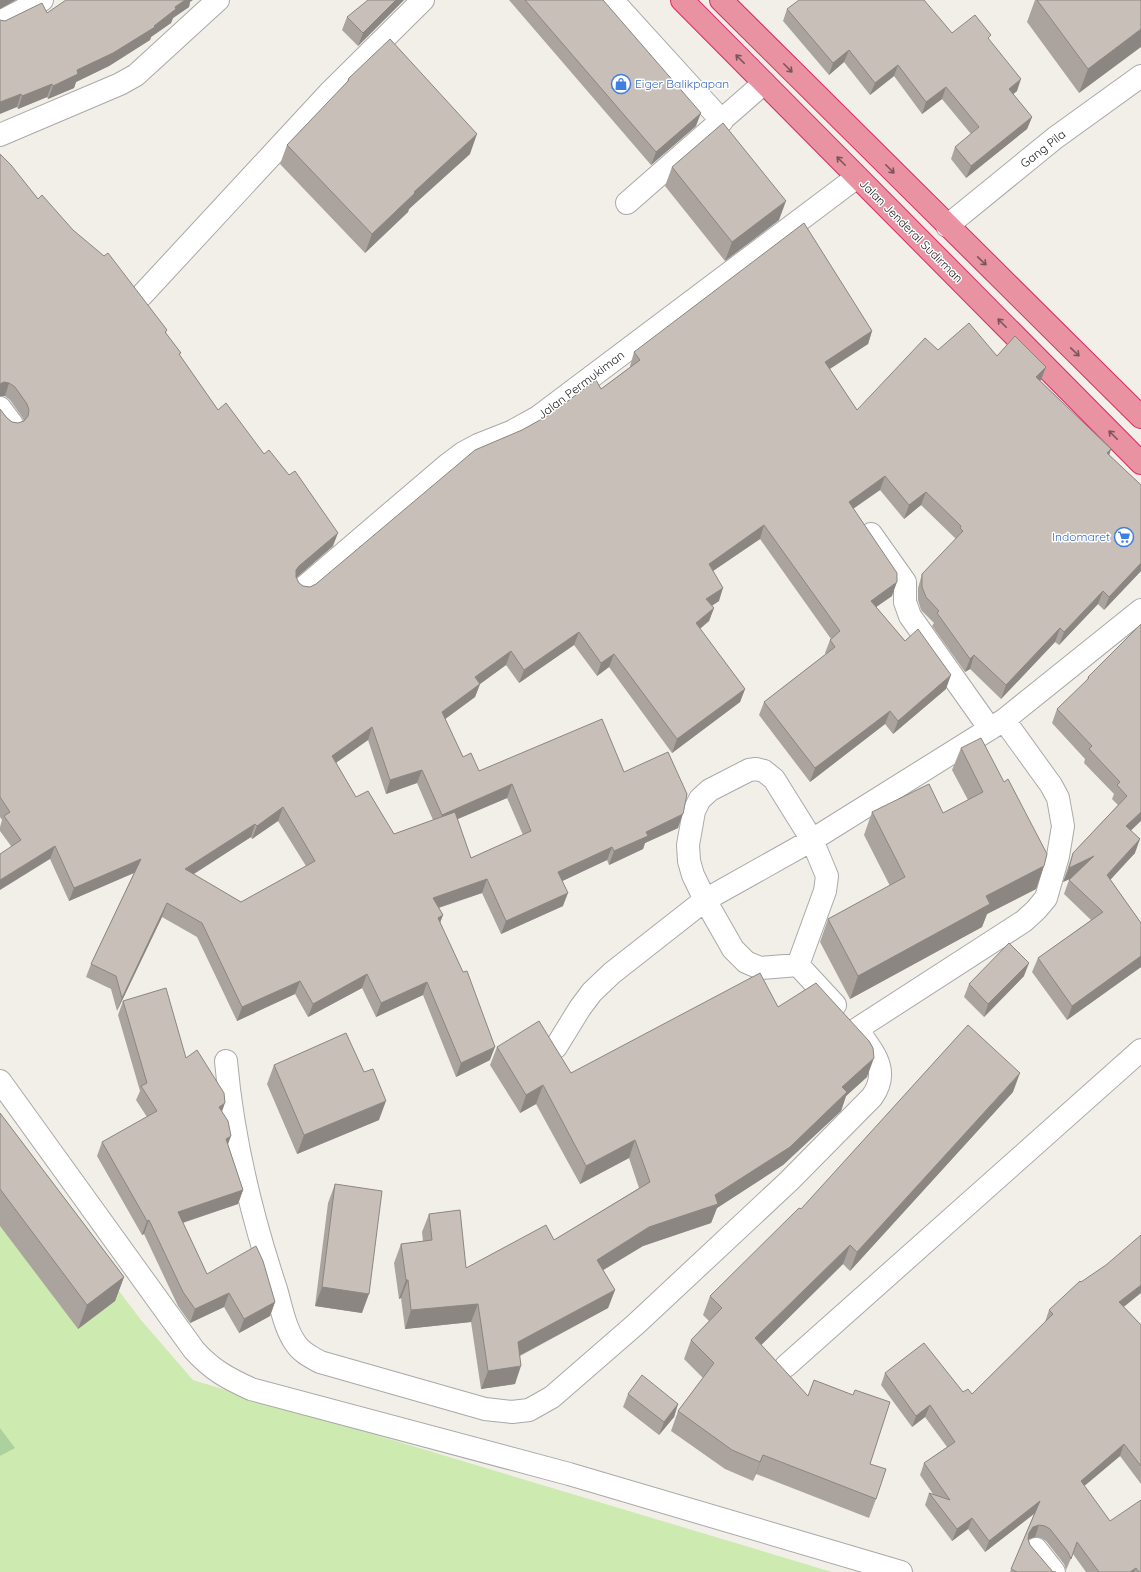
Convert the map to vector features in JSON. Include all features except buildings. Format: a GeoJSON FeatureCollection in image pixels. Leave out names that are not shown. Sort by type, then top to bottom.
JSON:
{"type":"FeatureCollection","features":[{"type":"Feature","properties":{"kind":"highway","name":"Jalan Jenderal Sudirman"},"geometry":{"type":"LineString","coordinates":[[682,0],[1141,463]]}},
{"type":"Feature","properties":{"kind":"highway"},"geometry":{"type":"LineString","coordinates":[[721,0],[1141,417]]}},
{"type":"Feature","properties":{"kind":"street"},"geometry":{"type":"LineString","coordinates":[[0,22],[42,0]]}},
{"type":"Feature","properties":{"kind":"street"},"geometry":{"type":"LineString","coordinates":[[0,135],[120,84],[136,75],[218,0]]}},
{"type":"Feature","properties":{"kind":"street"},"geometry":{"type":"LineString","coordinates":[[142,295],[340,81],[423,0]]}},
{"type":"Feature","properties":{"kind":"street"},"geometry":{"type":"LineString","coordinates":[[618,2],[722,120]]}},
{"type":"Feature","properties":{"kind":"street","name":"Gang Pila"},"geometry":{"type":"LineString","coordinates":[[947,226],[1055,138],[1141,76]]}},
{"type":"Feature","properties":{"kind":"street"},"geometry":{"type":"LineString","coordinates":[[627,203],[764,83]]}},
{"type":"Feature","properties":{"kind":"street","name":"Jalan Permukiman"},"geometry":{"type":"LineString","coordinates":[[303,588],[447,465],[478,445],[511,432],[538,417],[857,177]]}},
{"type":"Feature","properties":{"kind":"street"},"geometry":{"type":"LineString","coordinates":[[857,1030],[1024,921],[1036,910],[1046,898],[1058,856],[1063,826],[1058,798],[1051,785],[997,724],[910,616],[905,602],[905,582],[871,534]]}},
{"type":"Feature","properties":{"kind":"street"},"geometry":{"type":"LineString","coordinates":[[556,1047],[580,1008],[592,992],[612,973],[705,900],[812,840],[997,724],[1141,610]]}},
{"type":"Feature","properties":{"kind":"street"},"geometry":{"type":"LineString","coordinates":[[756,769],[764,771],[774,779],[812,840],[824,868],[827,884],[798,965],[760,968],[746,962],[733,949],[705,900],[693,875],[689,861],[688,845],[694,811],[700,799],[710,790],[749,770],[756,769]]}},
{"type":"Feature","properties":{"kind":"street"},"geometry":{"type":"LineString","coordinates":[[226,1061],[231,1110],[244,1180],[262,1246],[289,1329],[296,1344],[307,1355],[320,1362],[486,1410],[512,1412],[529,1410],[552,1396],[636,1324],[789,1181],[872,1097],[878,1088],[881,1077],[880,1067],[857,1030],[798,965]]}},
{"type":"Feature","properties":{"kind":"street"},"geometry":{"type":"LineString","coordinates":[[786,1366],[1141,1050]]}},
{"type":"Feature","properties":{"kind":"street"},"geometry":{"type":"LineString","coordinates":[[0,1081],[194,1350],[209,1366],[227,1378],[251,1389],[569,1474],[901,1572]]}},
{"type":"Feature","properties":{"kind":"street"},"geometry":{"type":"LineString","coordinates":[[1036,1549],[1054,1572]]}},
{"type":"Feature","properties":{"kind":"green space"},"geometry":{"type":"Polygon","coordinates":[[[0,1134],[141,1320],[193,1380],[832,1572],[0,1572],[0,1134]]]}},
{"type":"Feature","properties":{"kind":"green space"},"geometry":{"type":"Polygon","coordinates":[[[0,1428],[15,1448],[0,1456],[0,1428]]]}},
{"type":"Feature","properties":{"kind":"place","name":"Eiger Balikpapan"},"geometry":{"type":"Point","coordinates":[621,84]}},
{"type":"Feature","properties":{"kind":"place","name":"Indomaret"},"geometry":{"type":"Point","coordinates":[1124,537]}}]}
